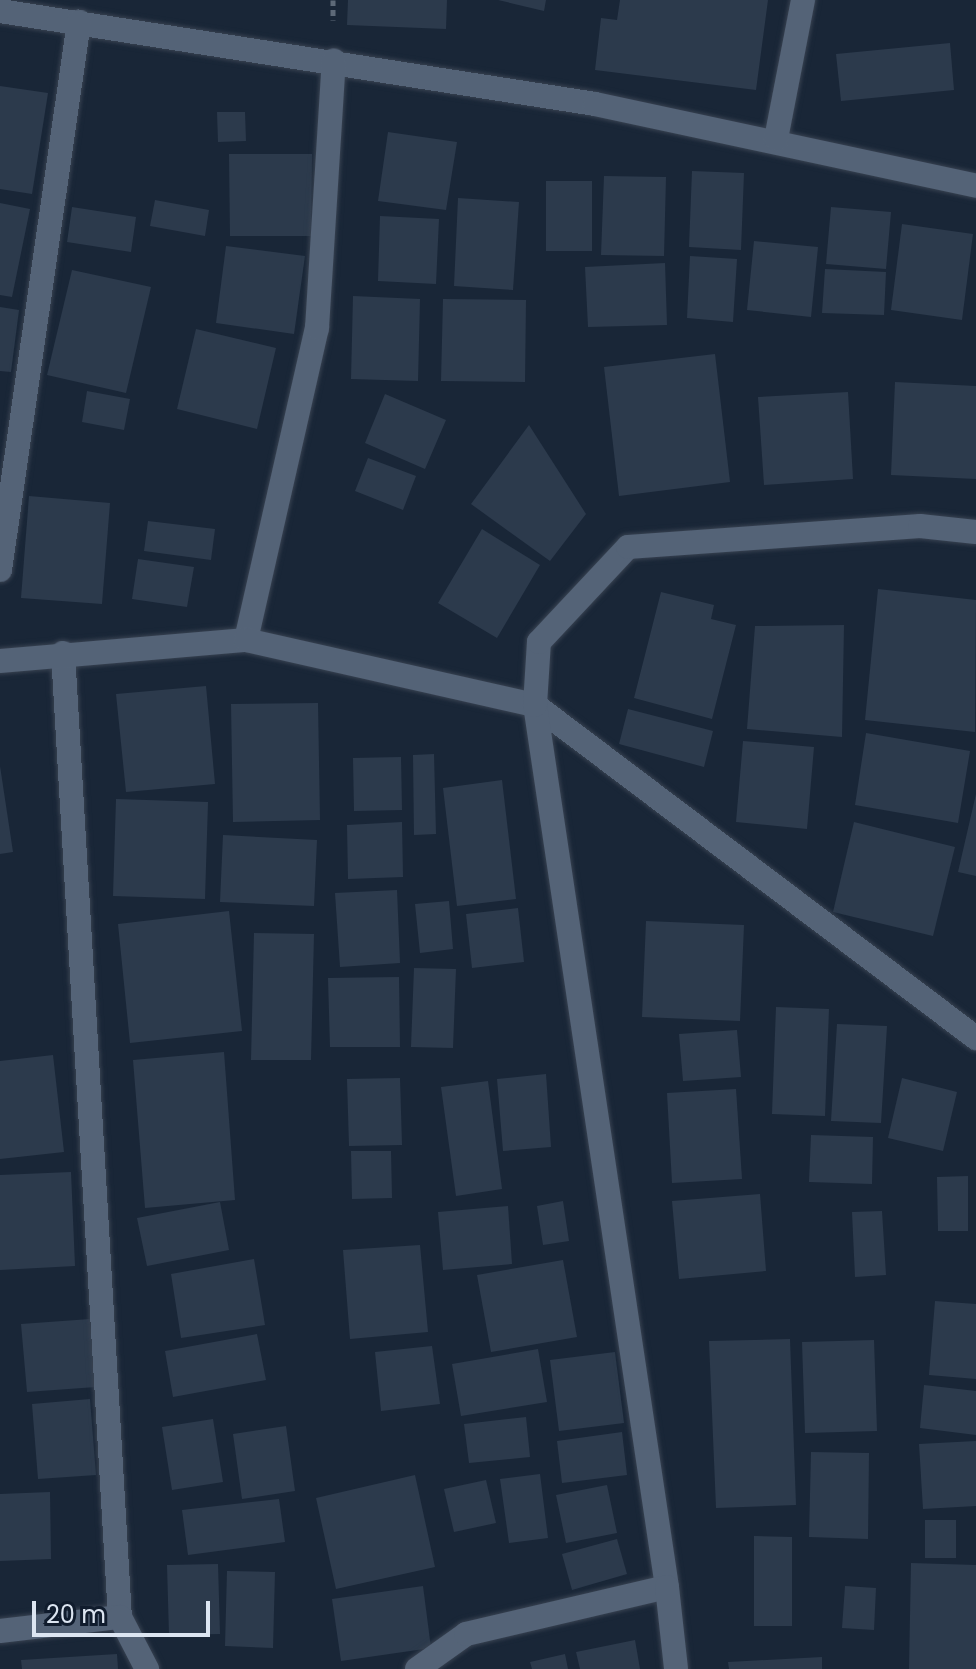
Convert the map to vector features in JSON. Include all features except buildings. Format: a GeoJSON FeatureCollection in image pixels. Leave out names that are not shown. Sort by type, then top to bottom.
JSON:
{"type":"FeatureCollection","features":[{"type":"Feature","properties":{"kind":"street"},"geometry":{"type":"LineString","coordinates":[[776,139],[803,0]]}},
{"type":"Feature","properties":{"kind":"street"},"geometry":{"type":"LineString","coordinates":[[0,11],[334,61],[776,139],[976,186]]}},
{"type":"Feature","properties":{"kind":"street"},"geometry":{"type":"LineString","coordinates":[[0,570],[79,22]]}},
{"type":"Feature","properties":{"kind":"street"},"geometry":{"type":"LineString","coordinates":[[246,640],[317,328],[334,61]]}},
{"type":"Feature","properties":{"kind":"street"},"geometry":{"type":"LineString","coordinates":[[676,1669],[667,1587],[535,705],[539,642],[628,547],[920,526],[976,532]]}},
{"type":"Feature","properties":{"kind":"street"},"geometry":{"type":"LineString","coordinates":[[0,661],[63,653],[246,640],[535,705],[976,1038]]}},
{"type":"Feature","properties":{"kind":"street"},"geometry":{"type":"LineString","coordinates":[[63,653],[120,1617],[147,1669]]}},
{"type":"Feature","properties":{"kind":"street"},"geometry":{"type":"LineString","coordinates":[[417,1669],[466,1634],[667,1587]]}},
{"type":"Feature","properties":{"kind":"street"},"geometry":{"type":"LineString","coordinates":[[0,1631],[120,1617]]}}]}
